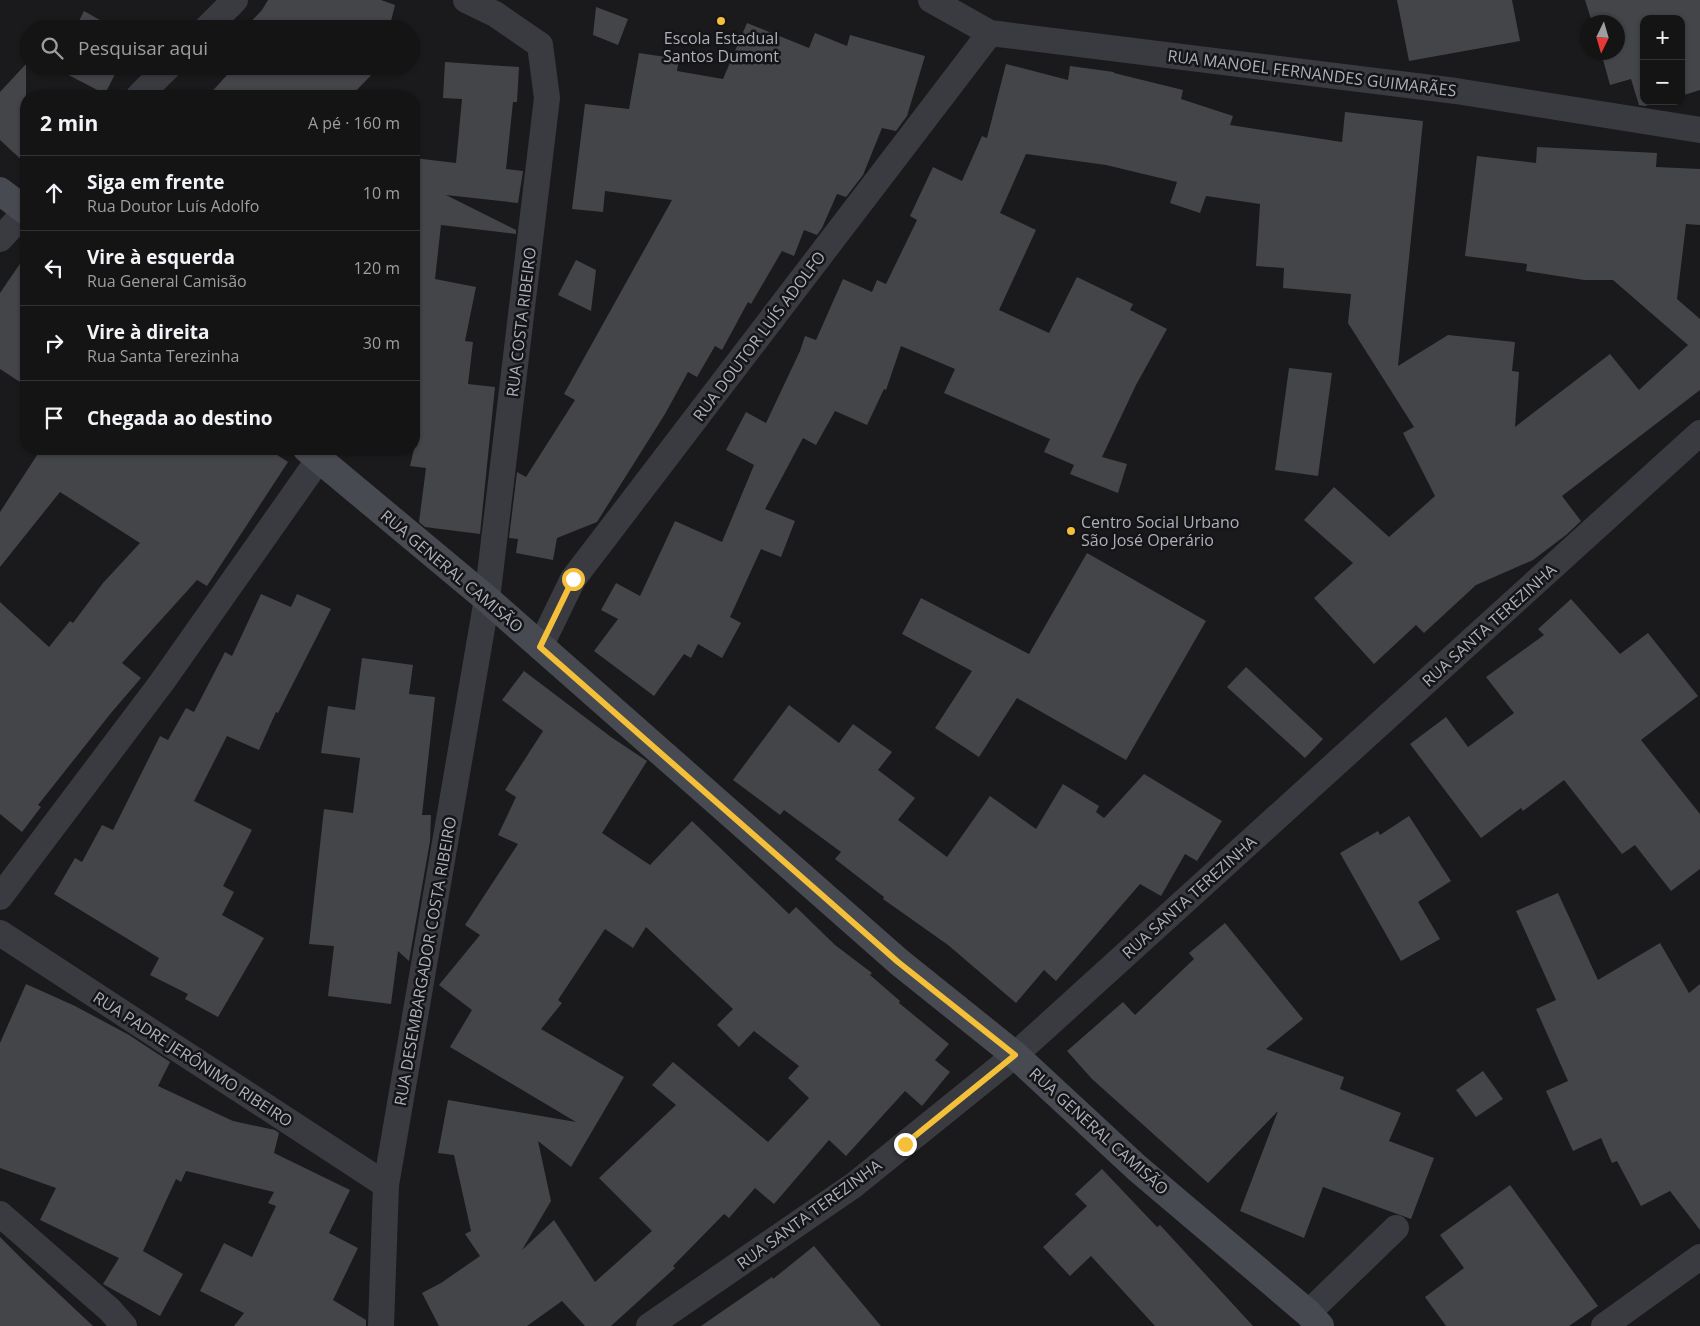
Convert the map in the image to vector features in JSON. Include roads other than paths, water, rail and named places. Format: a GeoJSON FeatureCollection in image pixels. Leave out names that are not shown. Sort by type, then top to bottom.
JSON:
{"type":"FeatureCollection","features":[{"type":"Feature","properties":{"kind":"street"},"geometry":{"type":"LineString","coordinates":[[215,20],[235,0]]}},
{"type":"Feature","properties":{"kind":"street","name":"RUA COSTA RIBEIRO"},"geometry":{"type":"LineString","coordinates":[[466,0],[495,14],[540,45],[547,98],[487,599]]}},
{"type":"Feature","properties":{"kind":"street","name":"RUA MANOEL FERNANDES GUIMARÃES"},"geometry":{"type":"LineString","coordinates":[[931,0],[990,33],[1456,91],[1700,130]]}},
{"type":"Feature","properties":{"kind":"street","name":"RUA DOUTOR LUÍS ADOLFO"},"geometry":{"type":"LineString","coordinates":[[540,647],[573,579],[990,33]]}},
{"type":"Feature","properties":{"kind":"street"},"geometry":{"type":"LineString","coordinates":[[145,90],[160,75]]}},
{"type":"Feature","properties":{"kind":"street"},"geometry":{"type":"LineString","coordinates":[[0,191],[20,206]]}},
{"type":"Feature","properties":{"kind":"street"},"geometry":{"type":"LineString","coordinates":[[0,239],[20,217]]}},
{"type":"Feature","properties":{"kind":"street","name":"RUA SANTA TEREZINHA"},"geometry":{"type":"LineString","coordinates":[[649,1326],[854,1185],[1015,1055],[1698,441]]}},
{"type":"Feature","properties":{"kind":"street"},"geometry":{"type":"LineString","coordinates":[[0,897],[162,682],[312,455]]}},
{"type":"Feature","properties":{"kind":"street","name":"RUA GENERAL CAMISÃO"},"geometry":{"type":"LineString","coordinates":[[314,455],[487,599],[898,962],[1015,1055],[1137,1168],[1314,1319]]}},
{"type":"Feature","properties":{"kind":"street","name":"RUA DESEMBARGADOR COSTA RIBEIRO"},"geometry":{"type":"LineString","coordinates":[[381,1326],[386,1185],[487,599]]}},
{"type":"Feature","properties":{"kind":"street","name":"RUA PADRE JERÔNIMO RIBEIRO"},"geometry":{"type":"LineString","coordinates":[[0,933],[386,1185]]}},
{"type":"Feature","properties":{"kind":"street"},"geometry":{"type":"LineString","coordinates":[[0,1214],[110,1310],[124,1326]]}},
{"type":"Feature","properties":{"kind":"street"},"geometry":{"type":"LineString","coordinates":[[1314,1319],[1396,1228]]}},
{"type":"Feature","properties":{"kind":"street"},"geometry":{"type":"LineString","coordinates":[[1604,1326],[1700,1257]]}},
{"type":"Feature","properties":{"kind":"place","name":"Escola Estadual Santos Dumont"},"geometry":{"type":"Point","coordinates":[721,21]}},
{"type":"Feature","properties":{"kind":"place","name":"Centro Social Urbano São José Operário"},"geometry":{"type":"Point","coordinates":[1071,531]}}]}
